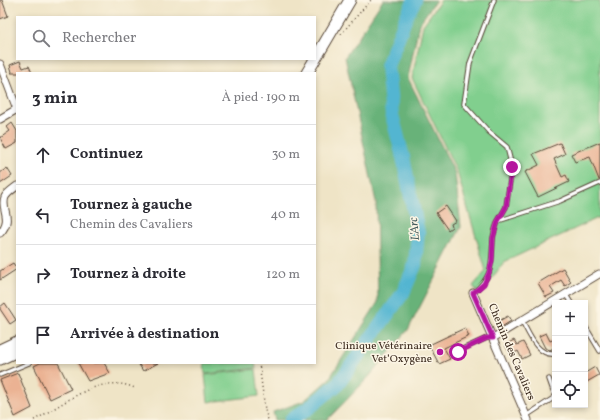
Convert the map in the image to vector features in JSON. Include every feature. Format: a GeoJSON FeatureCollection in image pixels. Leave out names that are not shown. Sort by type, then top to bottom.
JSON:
{"type":"FeatureCollection","features":[{"type":"Feature","properties":{"kind":"main road"},"geometry":{"type":"LineString","coordinates":[[316,58],[350,0]]}},
{"type":"Feature","properties":{"kind":"main road"},"geometry":{"type":"LineString","coordinates":[[308,72],[315,60]]}},
{"type":"Feature","properties":{"kind":"main road"},"geometry":{"type":"LineString","coordinates":[[0,350],[16,342]]}},
{"type":"Feature","properties":{"kind":"main road"},"geometry":{"type":"LineString","coordinates":[[0,359],[16,351]]}},
{"type":"Feature","properties":{"kind":"street"},"geometry":{"type":"LineString","coordinates":[[0,64],[16,106]]}},
{"type":"Feature","properties":{"kind":"street"},"geometry":{"type":"LineString","coordinates":[[0,119],[16,110]]}},
{"type":"Feature","properties":{"kind":"street"},"geometry":{"type":"LineString","coordinates":[[0,233],[7,221],[2,202],[5,196],[16,187]]}},
{"type":"Feature","properties":{"kind":"street"},"geometry":{"type":"LineString","coordinates":[[493,338],[600,275]]}},
{"type":"Feature","properties":{"kind":"street","name":"Chemin des Cavaliers"},"geometry":{"type":"LineString","coordinates":[[473,293],[527,418]]}},
{"type":"Feature","properties":{"kind":"lane"},"geometry":{"type":"LineString","coordinates":[[473,293],[484,284],[489,273],[492,261],[493,238],[498,221],[506,207],[512,167],[507,147],[489,132],[464,104],[470,63],[494,0]]}},
{"type":"Feature","properties":{"kind":"lane"},"geometry":{"type":"LineString","coordinates":[[498,221],[560,201],[600,183]]}},
{"type":"Feature","properties":{"kind":"lane"},"geometry":{"type":"LineString","coordinates":[[566,295],[569,300]]}},
{"type":"Feature","properties":{"kind":"lane"},"geometry":{"type":"LineString","coordinates":[[522,321],[541,351],[552,354]]}},
{"type":"Feature","properties":{"kind":"lane"},"geometry":{"type":"LineString","coordinates":[[588,331],[600,351]]}},
{"type":"Feature","properties":{"kind":"lane"},"geometry":{"type":"LineString","coordinates":[[458,352],[487,338],[493,338]]}},
{"type":"Feature","properties":{"kind":"lane"},"geometry":{"type":"LineString","coordinates":[[0,375],[27,364]]}},
{"type":"Feature","properties":{"kind":"lane"},"geometry":{"type":"LineString","coordinates":[[549,379],[552,388]]}},
{"type":"Feature","properties":{"kind":"lane"},"geometry":{"type":"LineString","coordinates":[[527,418],[552,398]]}},
{"type":"Feature","properties":{"kind":"path"},"geometry":{"type":"LineString","coordinates":[[340,36],[371,0]]}},
{"type":"Feature","properties":{"kind":"path"},"geometry":{"type":"LineString","coordinates":[[259,364],[265,410],[268,420]]}},
{"type":"Feature","properties":{"kind":"path"},"geometry":{"type":"LineString","coordinates":[[34,420],[73,397],[99,386],[116,384],[135,388]]}},
{"type":"Feature","properties":{"kind":"green space"},"geometry":{"type":"Polygon","coordinates":[[[383,0],[436,0],[419,24],[408,78],[455,173],[461,227],[408,330],[368,378],[327,420],[275,420],[273,412],[304,401],[329,379],[378,302],[376,202],[345,57],[383,0]]]}},
{"type":"Feature","properties":{"kind":"green space"},"geometry":{"type":"Polygon","coordinates":[[[441,0],[600,0],[600,217],[504,262],[480,295],[473,286],[486,271],[457,172],[412,78],[423,25],[441,0]]]}},
{"type":"Feature","properties":{"kind":"green space"},"geometry":{"type":"Polygon","coordinates":[[[204,364],[255,364],[256,368],[205,374],[204,364]]]}},
{"type":"Feature","properties":{"kind":"green space"},"geometry":{"type":"Polygon","coordinates":[[[256,369],[259,396],[208,402],[205,375],[256,369]]]}},
{"type":"Feature","properties":{"kind":"building"},"geometry":{"type":"Polygon","coordinates":[[[0,0],[2,0],[8,16],[0,19],[0,0]]]}},
{"type":"Feature","properties":{"kind":"building"},"geometry":{"type":"Polygon","coordinates":[[[20,61],[23,68],[29,66],[32,72],[11,73],[10,65],[20,61]]]}},
{"type":"Feature","properties":{"kind":"building"},"geometry":{"type":"Polygon","coordinates":[[[12,123],[16,129],[16,144],[6,149],[0,138],[10,131],[7,127],[12,123]]]}},
{"type":"Feature","properties":{"kind":"building"},"geometry":{"type":"Polygon","coordinates":[[[600,142],[599,180],[590,157],[575,162],[571,154],[600,142]]]}},
{"type":"Feature","properties":{"kind":"building"},"geometry":{"type":"Polygon","coordinates":[[[560,143],[565,154],[554,159],[562,177],[566,175],[569,182],[538,197],[525,172],[539,165],[533,154],[560,143]]]}},
{"type":"Feature","properties":{"kind":"building"},"geometry":{"type":"Polygon","coordinates":[[[7,168],[12,176],[0,184],[0,173],[7,168]]]}},
{"type":"Feature","properties":{"kind":"building"},"geometry":{"type":"Polygon","coordinates":[[[446,206],[456,221],[451,224],[452,227],[448,230],[436,213],[446,206]]]}},
{"type":"Feature","properties":{"kind":"building"},"geometry":{"type":"Polygon","coordinates":[[[13,263],[16,268],[16,270],[0,280],[0,271],[13,263]]]}},
{"type":"Feature","properties":{"kind":"building"},"geometry":{"type":"Polygon","coordinates":[[[563,268],[571,282],[565,286],[561,280],[550,287],[554,293],[546,297],[538,283],[563,268]]]}},
{"type":"Feature","properties":{"kind":"building"},"geometry":{"type":"Polygon","coordinates":[[[5,303],[16,320],[10,324],[0,309],[0,307],[5,303]]]}},
{"type":"Feature","properties":{"kind":"building"},"geometry":{"type":"Polygon","coordinates":[[[508,316],[511,321],[500,328],[497,322],[508,316]]]}},
{"type":"Feature","properties":{"kind":"building"},"geometry":{"type":"Polygon","coordinates":[[[465,328],[469,336],[444,348],[450,359],[439,364],[429,345],[465,328]]]}},
{"type":"Feature","properties":{"kind":"building"},"geometry":{"type":"Polygon","coordinates":[[[546,333],[550,341],[552,340],[552,349],[550,350],[545,348],[539,336],[546,333]]]}},
{"type":"Feature","properties":{"kind":"building"},"geometry":{"type":"Polygon","coordinates":[[[514,340],[517,345],[523,342],[530,355],[522,359],[518,351],[511,355],[505,345],[514,340]]]}},
{"type":"Feature","properties":{"kind":"building"},"geometry":{"type":"Polygon","coordinates":[[[38,364],[58,364],[71,389],[50,399],[34,366],[38,364]]]}},
{"type":"Feature","properties":{"kind":"building"},"geometry":{"type":"Polygon","coordinates":[[[79,364],[105,364],[110,373],[88,381],[79,364]]]}},
{"type":"Feature","properties":{"kind":"building"},"geometry":{"type":"Polygon","coordinates":[[[139,364],[156,364],[143,371],[139,364]]]}},
{"type":"Feature","properties":{"kind":"building"},"geometry":{"type":"Polygon","coordinates":[[[595,367],[599,375],[588,381],[588,371],[595,367]]]}},
{"type":"Feature","properties":{"kind":"building"},"geometry":{"type":"Polygon","coordinates":[[[18,373],[32,408],[15,417],[0,380],[18,373]]]}},
{"type":"Feature","properties":{"kind":"waterway","name":"L'Arc"},"geometry":{"type":"LineString","coordinates":[[291,420],[310,407],[338,384],[403,293],[415,265],[418,232],[403,157],[392,115],[387,66],[407,15],[415,0]]}},
{"type":"Feature","properties":{"kind":"place","name":"Clinique Vétérinaire Vet’Oxygène"},"geometry":{"type":"Point","coordinates":[440,352]}},
{"type":"Feature","properties":{"kind":"route"},"geometry":{"type":"LineString","coordinates":[[458,352],[487,338],[493,338],[473,293],[484,284],[489,273],[492,261],[493,238],[498,221],[506,207],[512,167]]}}]}
